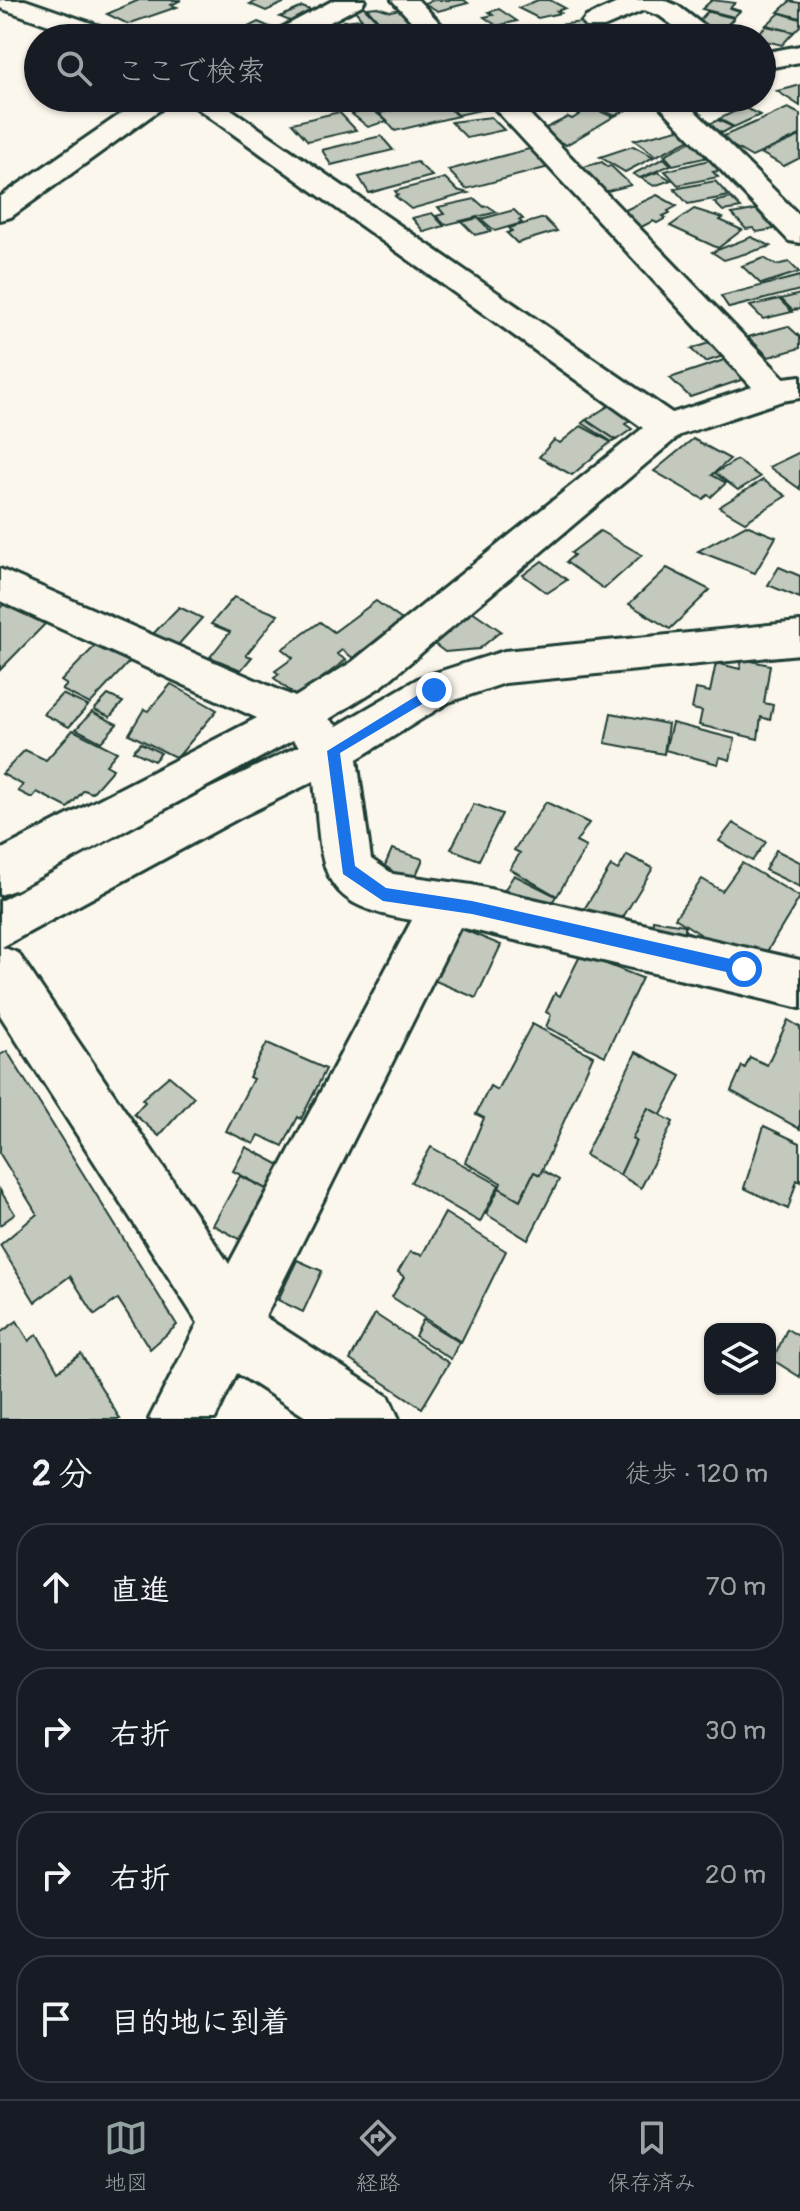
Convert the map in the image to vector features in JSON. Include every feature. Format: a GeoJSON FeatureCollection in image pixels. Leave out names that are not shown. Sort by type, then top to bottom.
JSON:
{"type":"FeatureCollection","features":[{"type":"Feature","properties":{"kind":"street"},"geometry":{"type":"LineString","coordinates":[[1,0],[70,24]]}},
{"type":"Feature","properties":{"kind":"street"},"geometry":{"type":"LineString","coordinates":[[308,24],[353,0]]}},
{"type":"Feature","properties":{"kind":"street"},"geometry":{"type":"LineString","coordinates":[[404,0],[427,24]]}},
{"type":"Feature","properties":{"kind":"street"},"geometry":{"type":"LineString","coordinates":[[574,0],[596,24]]}},
{"type":"Feature","properties":{"kind":"street"},"geometry":{"type":"LineString","coordinates":[[611,24],[645,1],[669,11],[687,24]]}},
{"type":"Feature","properties":{"kind":"street"},"geometry":{"type":"LineString","coordinates":[[776,58],[800,54]]}},
{"type":"Feature","properties":{"kind":"street"},"geometry":{"type":"LineString","coordinates":[[0,211],[142,112]]}},
{"type":"Feature","properties":{"kind":"street"},"geometry":{"type":"LineString","coordinates":[[217,112],[667,427]]}},
{"type":"Feature","properties":{"kind":"street"},"geometry":{"type":"LineString","coordinates":[[0,874],[298,717],[367,674],[667,427],[788,389],[513,112]]}},
{"type":"Feature","properties":{"kind":"street"},"geometry":{"type":"LineString","coordinates":[[680,112],[800,234]]}},
{"type":"Feature","properties":{"kind":"street"},"geometry":{"type":"LineString","coordinates":[[0,584],[298,717],[333,751],[348,870],[383,894],[447,903],[800,984]]}},
{"type":"Feature","properties":{"kind":"street"},"geometry":{"type":"LineString","coordinates":[[0,926],[223,804],[333,751],[434,690],[504,667],[800,638]]}},
{"type":"Feature","properties":{"kind":"street"},"geometry":{"type":"LineString","coordinates":[[181,1419],[447,903]]}},
{"type":"Feature","properties":{"kind":"street"},"geometry":{"type":"LineString","coordinates":[[0,970],[247,1344],[367,1419]]}},
{"type":"Feature","properties":{"kind":"building"},"geometry":{"type":"Polygon","coordinates":[[[139,0],[181,0],[171,5],[177,7],[128,24],[107,14],[139,0]]]}},
{"type":"Feature","properties":{"kind":"building"},"geometry":{"type":"Polygon","coordinates":[[[259,0],[288,1],[266,11],[250,4],[259,0]]]}},
{"type":"Feature","properties":{"kind":"building"},"geometry":{"type":"Polygon","coordinates":[[[464,0],[468,3],[438,11],[424,3],[464,0]]]}},
{"type":"Feature","properties":{"kind":"building"},"geometry":{"type":"Polygon","coordinates":[[[538,0],[550,0],[565,8],[557,11],[561,13],[538,18],[518,8],[538,0]]]}},
{"type":"Feature","properties":{"kind":"building"},"geometry":{"type":"Polygon","coordinates":[[[712,0],[735,3],[730,8],[740,11],[734,17],[702,9],[712,0]]]}},
{"type":"Feature","properties":{"kind":"building"},"geometry":{"type":"Polygon","coordinates":[[[790,1],[800,3],[800,18],[778,12],[790,1]]]}},
{"type":"Feature","properties":{"kind":"building"},"geometry":{"type":"Polygon","coordinates":[[[363,6],[380,24],[346,24],[343,21],[362,19],[353,8],[363,6]]]}},
{"type":"Feature","properties":{"kind":"building"},"geometry":{"type":"Polygon","coordinates":[[[302,7],[318,13],[297,24],[280,17],[302,7]]]}},
{"type":"Feature","properties":{"kind":"building"},"geometry":{"type":"Polygon","coordinates":[[[367,8],[401,9],[412,20],[381,24],[367,8]]]}},
{"type":"Feature","properties":{"kind":"building"},"geometry":{"type":"Polygon","coordinates":[[[499,9],[517,21],[494,24],[484,17],[493,15],[489,12],[499,9]]]}},
{"type":"Feature","properties":{"kind":"building"},"geometry":{"type":"Polygon","coordinates":[[[707,12],[734,18],[728,24],[696,24],[707,12]]]}},
{"type":"Feature","properties":{"kind":"building"},"geometry":{"type":"Polygon","coordinates":[[[780,13],[800,19],[800,26],[794,32],[776,28],[776,24],[767,24],[780,13]]]}},
{"type":"Feature","properties":{"kind":"building"},"geometry":{"type":"Polygon","coordinates":[[[776,28],[794,32],[782,45],[776,44],[776,28]]]}},
{"type":"Feature","properties":{"kind":"building"},"geometry":{"type":"Polygon","coordinates":[[[800,85],[800,106],[777,91],[790,88],[800,85]]]}},
{"type":"Feature","properties":{"kind":"building"},"geometry":{"type":"Polygon","coordinates":[[[788,108],[800,114],[800,135],[752,157],[719,138],[788,108]]]}},
{"type":"Feature","properties":{"kind":"building"},"geometry":{"type":"Polygon","coordinates":[[[339,112],[356,130],[308,141],[292,123],[339,112]]]}},
{"type":"Feature","properties":{"kind":"building"},"geometry":{"type":"Polygon","coordinates":[[[375,112],[387,121],[368,127],[352,114],[375,112]]]}},
{"type":"Feature","properties":{"kind":"building"},"geometry":{"type":"Polygon","coordinates":[[[453,112],[458,116],[395,131],[379,113],[453,112]]]}},
{"type":"Feature","properties":{"kind":"building"},"geometry":{"type":"Polygon","coordinates":[[[576,112],[602,112],[613,117],[566,145],[544,134],[548,131],[544,129],[580,114],[576,112]]]}},
{"type":"Feature","properties":{"kind":"building"},"geometry":{"type":"Polygon","coordinates":[[[733,112],[760,115],[734,127],[719,119],[733,112]]]}},
{"type":"Feature","properties":{"kind":"building"},"geometry":{"type":"Polygon","coordinates":[[[491,117],[504,130],[467,138],[451,122],[491,117]]]}},
{"type":"Feature","properties":{"kind":"building"},"geometry":{"type":"Polygon","coordinates":[[[718,120],[733,127],[722,133],[707,125],[718,120]]]}},
{"type":"Feature","properties":{"kind":"building"},"geometry":{"type":"Polygon","coordinates":[[[678,129],[693,138],[656,156],[634,140],[678,129]]]}},
{"type":"Feature","properties":{"kind":"building"},"geometry":{"type":"Polygon","coordinates":[[[381,136],[393,150],[331,165],[322,150],[381,136]]]}},
{"type":"Feature","properties":{"kind":"building"},"geometry":{"type":"Polygon","coordinates":[[[800,136],[800,158],[784,166],[761,153],[800,136]]]}},
{"type":"Feature","properties":{"kind":"building"},"geometry":{"type":"Polygon","coordinates":[[[694,140],[709,157],[673,165],[664,155],[694,140]]]}},
{"type":"Feature","properties":{"kind":"building"},"geometry":{"type":"Polygon","coordinates":[[[633,146],[654,157],[625,172],[600,157],[633,146]]]}},
{"type":"Feature","properties":{"kind":"building"},"geometry":{"type":"Polygon","coordinates":[[[529,149],[549,167],[466,189],[448,170],[529,149]]]}},
{"type":"Feature","properties":{"kind":"building"},"geometry":{"type":"Polygon","coordinates":[[[664,158],[671,165],[640,178],[633,174],[664,158]]]}},
{"type":"Feature","properties":{"kind":"building"},"geometry":{"type":"Polygon","coordinates":[[[713,159],[724,170],[713,172],[718,177],[678,185],[665,171],[713,159]]]}},
{"type":"Feature","properties":{"kind":"building"},"geometry":{"type":"Polygon","coordinates":[[[417,162],[432,176],[369,193],[359,177],[417,162]]]}},
{"type":"Feature","properties":{"kind":"building"},"geometry":{"type":"Polygon","coordinates":[[[602,162],[607,167],[611,166],[631,185],[604,192],[579,168],[602,162]]]}},
{"type":"Feature","properties":{"kind":"building"},"geometry":{"type":"Polygon","coordinates":[[[658,172],[671,180],[654,186],[641,178],[658,172]]]}},
{"type":"Feature","properties":{"kind":"building"},"geometry":{"type":"Polygon","coordinates":[[[445,178],[457,190],[468,193],[411,209],[395,196],[398,195],[395,191],[445,178]]]}},
{"type":"Feature","properties":{"kind":"building"},"geometry":{"type":"Polygon","coordinates":[[[715,181],[729,196],[688,204],[674,189],[715,181]]]}},
{"type":"Feature","properties":{"kind":"building"},"geometry":{"type":"Polygon","coordinates":[[[657,195],[677,206],[657,223],[653,221],[639,228],[619,213],[657,195]]]}},
{"type":"Feature","properties":{"kind":"building"},"geometry":{"type":"Polygon","coordinates":[[[731,198],[741,208],[723,211],[714,202],[731,198]]]}},
{"type":"Feature","properties":{"kind":"building"},"geometry":{"type":"Polygon","coordinates":[[[475,199],[497,212],[445,225],[436,216],[444,214],[438,207],[475,199]]]}},
{"type":"Feature","properties":{"kind":"building"},"geometry":{"type":"Polygon","coordinates":[[[694,209],[723,218],[720,220],[742,230],[718,248],[670,226],[694,209]]]}},
{"type":"Feature","properties":{"kind":"building"},"geometry":{"type":"Polygon","coordinates":[[[759,209],[775,225],[771,225],[774,229],[757,232],[753,228],[746,229],[732,214],[759,209]]]}},
{"type":"Feature","properties":{"kind":"building"},"geometry":{"type":"Polygon","coordinates":[[[514,210],[523,219],[519,220],[522,223],[495,231],[481,219],[514,210]]]}},
{"type":"Feature","properties":{"kind":"building"},"geometry":{"type":"Polygon","coordinates":[[[432,213],[444,226],[424,232],[412,218],[432,213]]]}},
{"type":"Feature","properties":{"kind":"building"},"geometry":{"type":"Polygon","coordinates":[[[478,218],[491,231],[475,235],[462,222],[478,218]]]}},
{"type":"Feature","properties":{"kind":"building"},"geometry":{"type":"Polygon","coordinates":[[[544,218],[557,231],[517,243],[507,233],[512,231],[509,228],[544,218]]]}},
{"type":"Feature","properties":{"kind":"building"},"geometry":{"type":"Polygon","coordinates":[[[751,237],[771,246],[724,260],[712,252],[751,237]]]}},
{"type":"Feature","properties":{"kind":"building"},"geometry":{"type":"Polygon","coordinates":[[[764,258],[776,265],[789,262],[799,272],[761,284],[742,266],[764,258]]]}},
{"type":"Feature","properties":{"kind":"building"},"geometry":{"type":"Polygon","coordinates":[[[800,276],[800,290],[729,308],[721,296],[800,276]]]}},
{"type":"Feature","properties":{"kind":"building"},"geometry":{"type":"Polygon","coordinates":[[[800,294],[800,309],[792,310],[781,299],[800,294]]]}},
{"type":"Feature","properties":{"kind":"building"},"geometry":{"type":"Polygon","coordinates":[[[779,299],[792,312],[763,319],[750,306],[779,299]]]}},
{"type":"Feature","properties":{"kind":"building"},"geometry":{"type":"Polygon","coordinates":[[[788,326],[800,337],[800,348],[769,357],[748,337],[788,326]]]}},
{"type":"Feature","properties":{"kind":"building"},"geometry":{"type":"Polygon","coordinates":[[[709,343],[723,356],[705,362],[691,349],[709,343]]]}},
{"type":"Feature","properties":{"kind":"building"},"geometry":{"type":"Polygon","coordinates":[[[727,359],[747,378],[690,397],[670,378],[727,359]]]}},
{"type":"Feature","properties":{"kind":"building"},"geometry":{"type":"Polygon","coordinates":[[[610,405],[633,419],[625,424],[632,429],[616,440],[586,420],[610,405]]]}},
{"type":"Feature","properties":{"kind":"building"},"geometry":{"type":"Polygon","coordinates":[[[586,420],[616,440],[612,442],[582,423],[586,420]]]}},
{"type":"Feature","properties":{"kind":"building"},"geometry":{"type":"Polygon","coordinates":[[[581,426],[611,442],[572,475],[539,457],[554,440],[560,443],[581,426]]]}},
{"type":"Feature","properties":{"kind":"building"},"geometry":{"type":"Polygon","coordinates":[[[693,439],[730,459],[712,475],[726,483],[711,497],[708,495],[703,499],[654,471],[693,439]]]}},
{"type":"Feature","properties":{"kind":"building"},"geometry":{"type":"Polygon","coordinates":[[[800,452],[800,489],[769,467],[800,452]]]}},
{"type":"Feature","properties":{"kind":"building"},"geometry":{"type":"Polygon","coordinates":[[[737,460],[760,477],[738,490],[715,473],[737,460]]]}},
{"type":"Feature","properties":{"kind":"building"},"geometry":{"type":"Polygon","coordinates":[[[763,480],[786,496],[745,522],[719,507],[763,480]]]}},
{"type":"Feature","properties":{"kind":"building"},"geometry":{"type":"Polygon","coordinates":[[[746,525],[776,537],[755,573],[698,551],[746,525]]]}},
{"type":"Feature","properties":{"kind":"building"},"geometry":{"type":"Polygon","coordinates":[[[600,531],[642,555],[604,589],[566,562],[574,555],[571,553],[600,531]]]}},
{"type":"Feature","properties":{"kind":"building"},"geometry":{"type":"Polygon","coordinates":[[[542,561],[567,580],[547,593],[523,575],[542,561]]]}},
{"type":"Feature","properties":{"kind":"building"},"geometry":{"type":"Polygon","coordinates":[[[779,567],[800,576],[800,598],[768,585],[779,567]]]}},
{"type":"Feature","properties":{"kind":"building"},"geometry":{"type":"Polygon","coordinates":[[[667,568],[710,590],[670,629],[629,604],[667,568]]]}},
{"type":"Feature","properties":{"kind":"building"},"geometry":{"type":"Polygon","coordinates":[[[234,597],[278,615],[246,655],[252,657],[241,670],[210,657],[230,632],[211,624],[234,597]]]}},
{"type":"Feature","properties":{"kind":"building"},"geometry":{"type":"Polygon","coordinates":[[[376,601],[402,620],[353,658],[342,650],[337,654],[346,660],[297,697],[274,678],[279,674],[275,671],[293,658],[282,649],[320,622],[334,632],[376,601]]]}},
{"type":"Feature","properties":{"kind":"building"},"geometry":{"type":"Polygon","coordinates":[[[4,604],[45,624],[0,670],[0,608],[4,604]]]}},
{"type":"Feature","properties":{"kind":"building"},"geometry":{"type":"Polygon","coordinates":[[[179,607],[202,618],[178,645],[153,634],[179,607]]]}},
{"type":"Feature","properties":{"kind":"building"},"geometry":{"type":"Polygon","coordinates":[[[472,611],[501,631],[479,649],[445,652],[433,643],[472,611]]]}},
{"type":"Feature","properties":{"kind":"building"},"geometry":{"type":"Polygon","coordinates":[[[97,644],[131,660],[90,704],[62,690],[67,685],[61,681],[97,644]]]}},
{"type":"Feature","properties":{"kind":"building"},"geometry":{"type":"Polygon","coordinates":[[[742,659],[770,665],[764,703],[773,705],[770,720],[761,717],[758,739],[699,725],[702,711],[692,709],[696,689],[710,692],[716,663],[740,669],[742,659]]]}},
{"type":"Feature","properties":{"kind":"building"},"geometry":{"type":"Polygon","coordinates":[[[171,684],[217,710],[177,758],[129,734],[144,709],[148,711],[171,684]]]}},
{"type":"Feature","properties":{"kind":"building"},"geometry":{"type":"Polygon","coordinates":[[[62,694],[88,706],[69,727],[43,714],[62,694]]]}},
{"type":"Feature","properties":{"kind":"building"},"geometry":{"type":"Polygon","coordinates":[[[108,695],[123,702],[110,717],[94,710],[108,695]]]}},
{"type":"Feature","properties":{"kind":"building"},"geometry":{"type":"Polygon","coordinates":[[[92,712],[117,724],[101,742],[76,729],[92,712]]]}},
{"type":"Feature","properties":{"kind":"building"},"geometry":{"type":"Polygon","coordinates":[[[611,713],[668,724],[664,754],[605,743],[611,713]]]}},
{"type":"Feature","properties":{"kind":"building"},"geometry":{"type":"Polygon","coordinates":[[[672,723],[735,739],[730,760],[720,757],[718,764],[665,750],[672,723]]]}},
{"type":"Feature","properties":{"kind":"building"},"geometry":{"type":"Polygon","coordinates":[[[73,730],[117,752],[106,765],[113,769],[92,793],[84,790],[68,808],[37,792],[32,798],[18,791],[23,785],[2,774],[25,750],[46,760],[73,730]]]}},
{"type":"Feature","properties":{"kind":"building"},"geometry":{"type":"Polygon","coordinates":[[[141,743],[161,753],[154,761],[133,751],[141,743]]]}},
{"type":"Feature","properties":{"kind":"building"},"geometry":{"type":"Polygon","coordinates":[[[546,802],[589,823],[576,842],[586,847],[557,896],[510,869],[520,853],[514,850],[546,802]]]}},
{"type":"Feature","properties":{"kind":"building"},"geometry":{"type":"Polygon","coordinates":[[[474,804],[502,814],[479,860],[451,849],[474,804]]]}},
{"type":"Feature","properties":{"kind":"building"},"geometry":{"type":"Polygon","coordinates":[[[733,823],[766,842],[752,861],[719,841],[733,823]]]}},
{"type":"Feature","properties":{"kind":"building"},"geometry":{"type":"Polygon","coordinates":[[[392,849],[423,859],[411,887],[380,877],[392,849]]]}},
{"type":"Feature","properties":{"kind":"building"},"geometry":{"type":"Polygon","coordinates":[[[776,850],[800,862],[800,887],[765,870],[776,850]]]}},
{"type":"Feature","properties":{"kind":"building"},"geometry":{"type":"Polygon","coordinates":[[[627,855],[653,868],[611,937],[578,919],[611,866],[618,870],[627,855]]]}},
{"type":"Feature","properties":{"kind":"building"},"geometry":{"type":"Polygon","coordinates":[[[742,863],[800,897],[760,963],[698,938],[700,934],[675,918],[702,879],[722,891],[742,863]]]}},
{"type":"Feature","properties":{"kind":"building"},"geometry":{"type":"Polygon","coordinates":[[[514,875],[556,896],[544,916],[502,894],[514,875]]]}},
{"type":"Feature","properties":{"kind":"building"},"geometry":{"type":"Polygon","coordinates":[[[653,920],[685,925],[685,931],[691,933],[690,949],[651,942],[653,920]]]}},
{"type":"Feature","properties":{"kind":"building"},"geometry":{"type":"Polygon","coordinates":[[[452,925],[501,945],[476,998],[426,977],[452,925]]]}},
{"type":"Feature","properties":{"kind":"building"},"geometry":{"type":"Polygon","coordinates":[[[581,954],[642,978],[605,1056],[546,1027],[551,1015],[546,1012],[555,993],[560,996],[581,954]]]}},
{"type":"Feature","properties":{"kind":"building"},"geometry":{"type":"Polygon","coordinates":[[[788,1020],[800,1027],[800,1129],[731,1091],[742,1066],[745,1068],[750,1057],[767,1065],[788,1020]]]}},
{"type":"Feature","properties":{"kind":"building"},"geometry":{"type":"Polygon","coordinates":[[[532,1024],[593,1056],[540,1175],[534,1172],[520,1200],[499,1188],[501,1183],[465,1162],[484,1118],[476,1114],[490,1086],[497,1090],[532,1024]]]}},
{"type":"Feature","properties":{"kind":"building"},"geometry":{"type":"Polygon","coordinates":[[[267,1043],[326,1069],[301,1119],[298,1117],[283,1146],[259,1135],[254,1144],[226,1131],[253,1079],[249,1077],[267,1043]]]}},
{"type":"Feature","properties":{"kind":"building"},"geometry":{"type":"Polygon","coordinates":[[[7,1051],[177,1325],[150,1349],[118,1299],[95,1315],[70,1276],[35,1302],[0,1245],[37,1214],[0,1154],[0,1055],[7,1051]]]}},
{"type":"Feature","properties":{"kind":"building"},"geometry":{"type":"Polygon","coordinates":[[[636,1052],[681,1076],[661,1115],[648,1108],[632,1139],[636,1141],[620,1175],[585,1155],[636,1052]]]}},
{"type":"Feature","properties":{"kind":"building"},"geometry":{"type":"Polygon","coordinates":[[[169,1076],[194,1097],[159,1136],[134,1114],[145,1102],[142,1099],[169,1076]]]}},
{"type":"Feature","properties":{"kind":"building"},"geometry":{"type":"Polygon","coordinates":[[[648,1108],[673,1122],[641,1188],[620,1175],[636,1141],[632,1139],[648,1108]]]}},
{"type":"Feature","properties":{"kind":"building"},"geometry":{"type":"Polygon","coordinates":[[[764,1126],[800,1143],[800,1182],[797,1180],[788,1209],[744,1188],[764,1126]]]}},
{"type":"Feature","properties":{"kind":"building"},"geometry":{"type":"Polygon","coordinates":[[[246,1147],[286,1168],[273,1192],[233,1171],[246,1147]]]}},
{"type":"Feature","properties":{"kind":"building"},"geometry":{"type":"Polygon","coordinates":[[[431,1147],[499,1185],[480,1222],[411,1182],[431,1147]]]}},
{"type":"Feature","properties":{"kind":"building"},"geometry":{"type":"Polygon","coordinates":[[[542,1170],[559,1180],[528,1240],[486,1214],[499,1188],[520,1200],[534,1172],[540,1175],[542,1170]]]}},
{"type":"Feature","properties":{"kind":"building"},"geometry":{"type":"Polygon","coordinates":[[[240,1176],[272,1192],[245,1242],[213,1225],[240,1176]]]}},
{"type":"Feature","properties":{"kind":"building"},"geometry":{"type":"Polygon","coordinates":[[[0,1190],[15,1214],[0,1225],[0,1190]]]}},
{"type":"Feature","properties":{"kind":"building"},"geometry":{"type":"Polygon","coordinates":[[[445,1213],[506,1251],[461,1342],[392,1297],[404,1277],[398,1272],[410,1252],[422,1255],[445,1213]]]}},
{"type":"Feature","properties":{"kind":"building"},"geometry":{"type":"Polygon","coordinates":[[[297,1260],[322,1271],[303,1312],[278,1300],[297,1260]]]}},
{"type":"Feature","properties":{"kind":"building"},"geometry":{"type":"Polygon","coordinates":[[[375,1314],[449,1363],[422,1408],[350,1360],[375,1314]]]}},
{"type":"Feature","properties":{"kind":"building"},"geometry":{"type":"Polygon","coordinates":[[[423,1320],[459,1342],[451,1359],[415,1336],[423,1320]]]}},
{"type":"Feature","properties":{"kind":"building"},"geometry":{"type":"Polygon","coordinates":[[[17,1321],[29,1341],[37,1334],[58,1371],[81,1354],[120,1419],[0,1419],[0,1333],[17,1321]]]}},
{"type":"Feature","properties":{"kind":"building"},"geometry":{"type":"Polygon","coordinates":[[[787,1329],[800,1337],[800,1377],[776,1362],[776,1353],[787,1329]]]}},
{"type":"Feature","properties":{"kind":"route"},"geometry":{"type":"LineString","coordinates":[[434,690],[333,751],[348,870],[383,894],[472,907],[744,969]]}}]}
